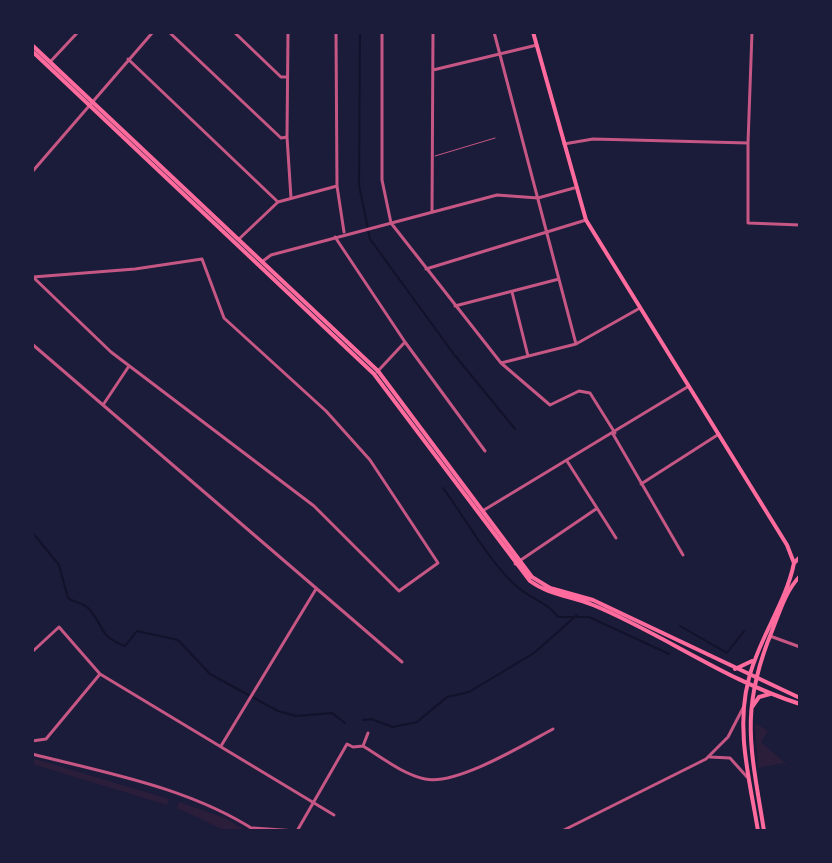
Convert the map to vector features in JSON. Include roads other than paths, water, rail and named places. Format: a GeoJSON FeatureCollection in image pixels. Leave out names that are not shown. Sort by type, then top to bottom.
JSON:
{"type":"FeatureCollection","features":[{"type":"Feature","properties":{"kind":"main road"},"geometry":{"type":"LineString","coordinates":[[533,32],[574,188],[586,220],[798,560]]}},
{"type":"Feature","properties":{"kind":"main road"},"geometry":{"type":"LineString","coordinates":[[32,48],[376,373],[517,563],[541,589],[591,605],[800,701]]}},
{"type":"Feature","properties":{"kind":"main road"},"geometry":{"type":"LineString","coordinates":[[761,831],[754,775],[751,681],[788,590],[799,578],[798,560],[787,545]]}},
{"type":"Feature","properties":{"kind":"main road"},"geometry":{"type":"LineString","coordinates":[[761,831],[747,777],[745,702],[756,657],[798,560]]}},
{"type":"Feature","properties":{"kind":"main road"},"geometry":{"type":"LineString","coordinates":[[517,563],[550,588],[593,600],[733,669],[774,695],[800,701]]}},
{"type":"Feature","properties":{"kind":"main road"},"geometry":{"type":"LineString","coordinates":[[733,669],[745,666],[756,657]]}},
{"type":"Feature","properties":{"kind":"main road"},"geometry":{"type":"LineString","coordinates":[[750,713],[759,697],[774,695]]}},
{"type":"Feature","properties":{"kind":"street"},"geometry":{"type":"LineString","coordinates":[[49,64],[78,32]]}},
{"type":"Feature","properties":{"kind":"street"},"geometry":{"type":"LineString","coordinates":[[32,172],[89,102],[153,32]]}},
{"type":"Feature","properties":{"kind":"street"},"geometry":{"type":"LineString","coordinates":[[169,32],[281,138],[287,137]]}},
{"type":"Feature","properties":{"kind":"street"},"geometry":{"type":"LineString","coordinates":[[234,32],[281,77],[287,77]]}},
{"type":"Feature","properties":{"kind":"street"},"geometry":{"type":"LineString","coordinates":[[288,32],[287,137],[291,198]]}},
{"type":"Feature","properties":{"kind":"street"},"geometry":{"type":"LineString","coordinates":[[336,32],[337,186],[345,233]]}},
{"type":"Feature","properties":{"kind":"street"},"geometry":{"type":"LineString","coordinates":[[382,32],[382,180],[391,223],[501,363],[550,405],[579,391],[590,393],[683,555]]}},
{"type":"Feature","properties":{"kind":"street"},"geometry":{"type":"LineString","coordinates":[[432,212],[433,32]]}},
{"type":"Feature","properties":{"kind":"street"},"geometry":{"type":"LineString","coordinates":[[494,32],[576,344]]}},
{"type":"Feature","properties":{"kind":"street"},"geometry":{"type":"LineString","coordinates":[[752,32],[748,223],[800,225]]}},
{"type":"Feature","properties":{"kind":"street"},"geometry":{"type":"LineString","coordinates":[[433,70],[537,45]]}},
{"type":"Feature","properties":{"kind":"street"},"geometry":{"type":"LineString","coordinates":[[128,59],[278,202]]}},
{"type":"Feature","properties":{"kind":"street"},"geometry":{"type":"LineString","coordinates":[[563,144],[593,139],[748,143]]}},
{"type":"Feature","properties":{"kind":"street"},"geometry":{"type":"LineString","coordinates":[[237,240],[278,202],[337,186]]}},
{"type":"Feature","properties":{"kind":"street"},"geometry":{"type":"LineString","coordinates":[[261,263],[271,255],[345,233],[497,195],[538,198],[574,188]]}},
{"type":"Feature","properties":{"kind":"street"},"geometry":{"type":"LineString","coordinates":[[426,269],[586,220]]}},
{"type":"Feature","properties":{"kind":"street"},"geometry":{"type":"LineString","coordinates":[[335,237],[405,342],[485,451]]}},
{"type":"Feature","properties":{"kind":"street"},"geometry":{"type":"LineString","coordinates":[[202,259],[224,318],[326,411],[370,460],[438,563],[399,591],[314,506],[129,366],[33,277],[135,269],[202,259]]}},
{"type":"Feature","properties":{"kind":"street"},"geometry":{"type":"LineString","coordinates":[[455,306],[559,279]]}},
{"type":"Feature","properties":{"kind":"street"},"geometry":{"type":"LineString","coordinates":[[512,292],[528,356]]}},
{"type":"Feature","properties":{"kind":"street"},"geometry":{"type":"LineString","coordinates":[[501,363],[576,344],[640,308]]}},
{"type":"Feature","properties":{"kind":"street"},"geometry":{"type":"LineString","coordinates":[[376,373],[405,342]]}},
{"type":"Feature","properties":{"kind":"street"},"geometry":{"type":"LineString","coordinates":[[32,344],[402,662]]}},
{"type":"Feature","properties":{"kind":"street"},"geometry":{"type":"LineString","coordinates":[[103,405],[129,366]]}},
{"type":"Feature","properties":{"kind":"street"},"geometry":{"type":"LineString","coordinates":[[480,513],[689,386]]}},
{"type":"Feature","properties":{"kind":"street"},"geometry":{"type":"LineString","coordinates":[[641,484],[719,434]]}},
{"type":"Feature","properties":{"kind":"street"},"geometry":{"type":"LineString","coordinates":[[567,461],[616,538]]}},
{"type":"Feature","properties":{"kind":"street"},"geometry":{"type":"LineString","coordinates":[[517,563],[596,509]]}},
{"type":"Feature","properties":{"kind":"street"},"geometry":{"type":"LineString","coordinates":[[221,747],[254,687],[316,589]]}},
{"type":"Feature","properties":{"kind":"street"},"geometry":{"type":"LineString","coordinates":[[32,652],[59,627],[100,674],[334,815]]}},
{"type":"Feature","properties":{"kind":"street"},"geometry":{"type":"LineString","coordinates":[[770,636],[800,647]]}},
{"type":"Feature","properties":{"kind":"street"},"geometry":{"type":"LineString","coordinates":[[32,741],[46,739],[100,674]]}},
{"type":"Feature","properties":{"kind":"street"},"geometry":{"type":"LineString","coordinates":[[562,831],[706,759],[732,731],[745,702]]}},
{"type":"Feature","properties":{"kind":"street"},"geometry":{"type":"LineString","coordinates":[[340,740],[353,747],[363,746],[416,776],[431,780],[493,762],[553,729]]}},
{"type":"Feature","properties":{"kind":"street"},"geometry":{"type":"LineString","coordinates":[[363,746],[368,733]]}},
{"type":"Feature","properties":{"kind":"street"},"geometry":{"type":"LineString","coordinates":[[250,827],[297,831],[347,744]]}},
{"type":"Feature","properties":{"kind":"street"},"geometry":{"type":"LineString","coordinates":[[32,754],[177,795],[256,831]]}},
{"type":"Feature","properties":{"kind":"street"},"geometry":{"type":"LineString","coordinates":[[706,759],[730,758],[747,777]]}},
{"type":"Feature","properties":{"kind":"lane"},"geometry":{"type":"LineString","coordinates":[[432,157],[495,138]]}},
{"type":"Feature","properties":{"kind":"waterway"},"geometry":{"type":"LineString","coordinates":[[360,32],[359,185],[370,239],[453,353],[515,429]]}},
{"type":"Feature","properties":{"kind":"waterway"},"geometry":{"type":"LineString","coordinates":[[443,488],[494,562],[520,589],[549,607],[558,617],[589,617],[669,654]]}},
{"type":"Feature","properties":{"kind":"waterway"},"geometry":{"type":"LineString","coordinates":[[32,532],[59,565],[68,598],[88,607],[110,639],[125,646],[137,631],[178,640],[210,674],[278,711],[296,716],[332,713],[345,723]]}},
{"type":"Feature","properties":{"kind":"waterway"},"geometry":{"type":"LineString","coordinates":[[363,720],[371,719],[393,727],[417,722],[447,697],[469,692],[534,653],[577,615]]}},
{"type":"Feature","properties":{"kind":"waterway"},"geometry":{"type":"LineString","coordinates":[[680,626],[727,653],[744,631]]}}]}
